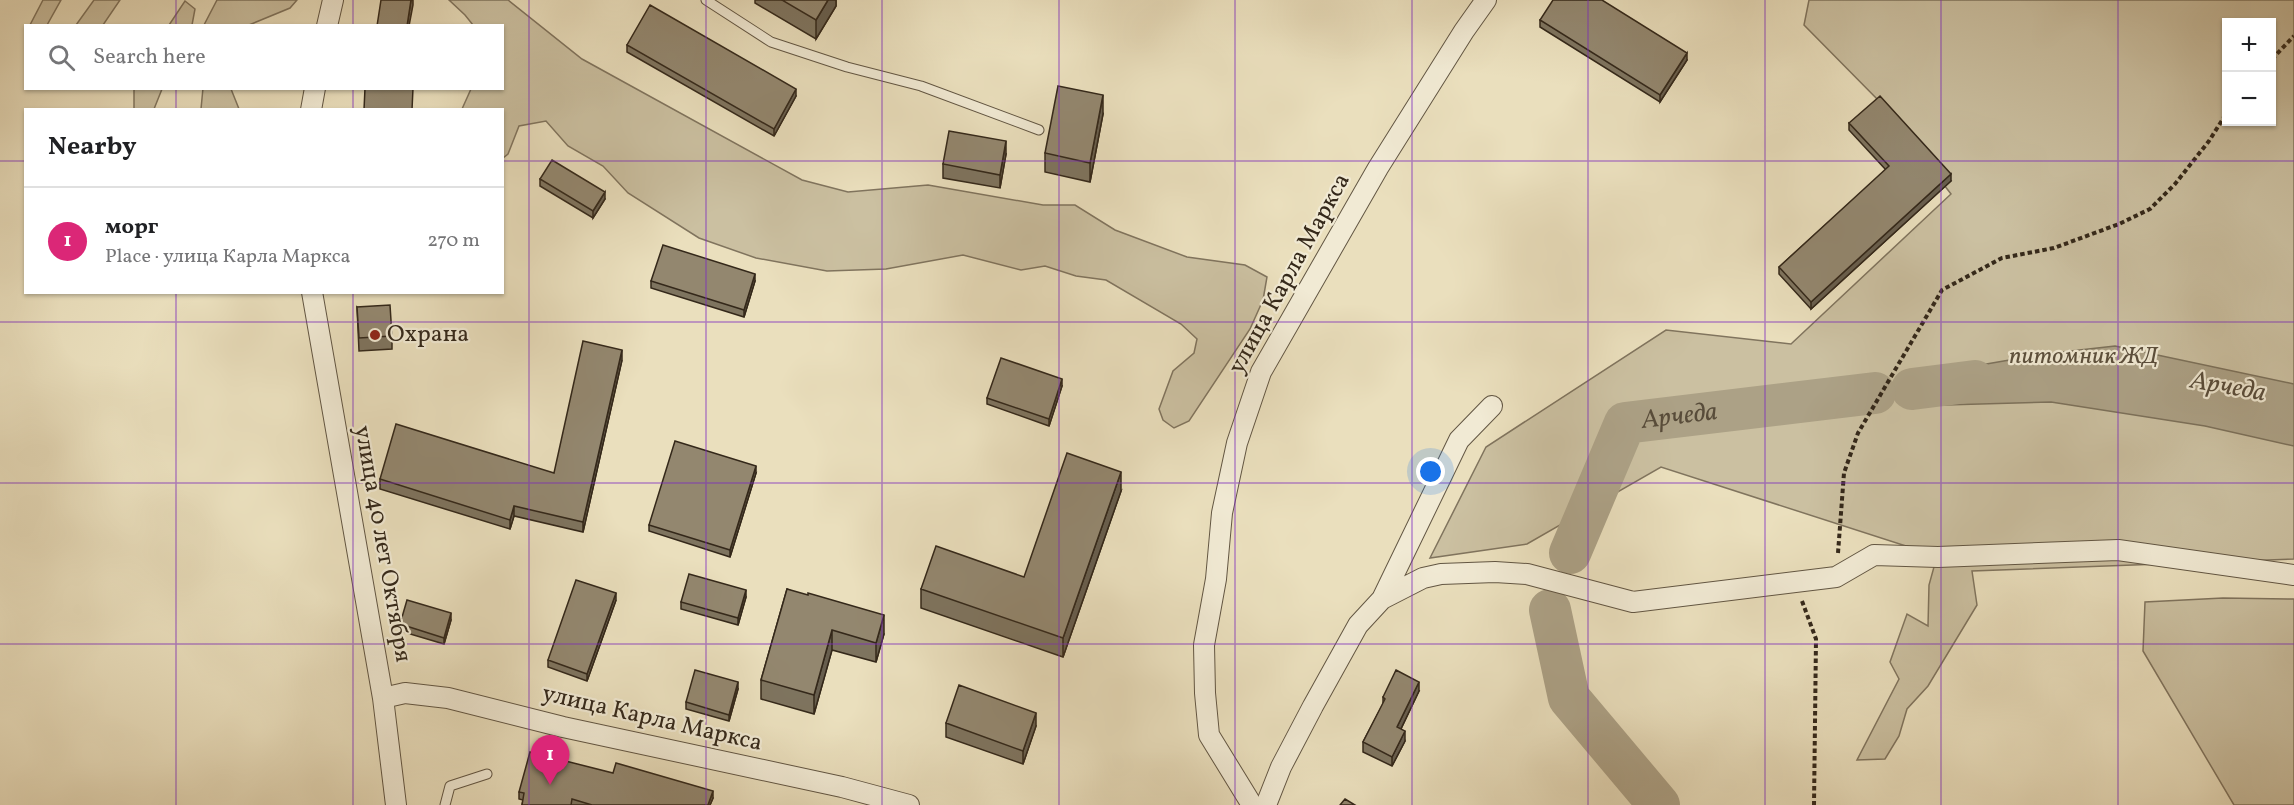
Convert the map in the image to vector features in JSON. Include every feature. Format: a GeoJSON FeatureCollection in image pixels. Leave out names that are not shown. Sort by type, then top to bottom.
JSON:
{"type":"FeatureCollection","features":[{"type":"Feature","properties":{"kind":"street"},"geometry":{"type":"LineString","coordinates":[[327,24],[333,0]]}},
{"type":"Feature","properties":{"kind":"street","name":"улица Карла Маркса"},"geometry":{"type":"LineString","coordinates":[[1252,805],[1209,735],[1204,693],[1204,645],[1216,579],[1222,513],[1237,443],[1261,372],[1378,168],[1486,0]]}},
{"type":"Feature","properties":{"kind":"street"},"geometry":{"type":"LineString","coordinates":[[311,108],[315,90]]}},
{"type":"Feature","properties":{"kind":"street","name":"улица 40 лет Октября"},"geometry":{"type":"LineString","coordinates":[[312,294],[383,698],[396,805]]}},
{"type":"Feature","properties":{"kind":"street"},"geometry":{"type":"LineString","coordinates":[[1266,805],[1281,767],[1358,625],[1382,599],[1459,440],[1492,406]]}},
{"type":"Feature","properties":{"kind":"street"},"geometry":{"type":"LineString","coordinates":[[1382,599],[1423,578],[1441,574],[1495,572],[1527,574],[1633,602],[1836,576],[1874,555],[1938,556],[2118,550],[2294,575]]}},
{"type":"Feature","properties":{"kind":"street","name":"улица Карла Маркса"},"geometry":{"type":"LineString","coordinates":[[383,698],[405,693],[423,693],[448,698],[563,727],[843,787],[909,805]]}},
{"type":"Feature","properties":{"kind":"lane"},"geometry":{"type":"LineString","coordinates":[[706,0],[771,42],[847,67],[921,86],[1039,130]]}},
{"type":"Feature","properties":{"kind":"lane"},"geometry":{"type":"LineString","coordinates":[[445,805],[450,786],[487,774]]}},
{"type":"Feature","properties":{"kind":"path"},"geometry":{"type":"LineString","coordinates":[[2276,54],[2294,36]]}},
{"type":"Feature","properties":{"kind":"path"},"geometry":{"type":"LineString","coordinates":[[1836,576],[1844,473],[1858,433],[1942,290],[2002,258],[2054,248],[2119,225],[2150,209],[2175,184],[2209,141],[2222,120]]}},
{"type":"Feature","properties":{"kind":"path"},"geometry":{"type":"LineString","coordinates":[[1794,582],[1816,639],[1814,805]]}},
{"type":"Feature","properties":{"kind":"green space"},"geometry":{"type":"Polygon","coordinates":[[[43,0],[61,0],[48,24],[31,24],[43,0]]]}},
{"type":"Feature","properties":{"kind":"green space"},"geometry":{"type":"Polygon","coordinates":[[[94,0],[120,0],[104,24],[77,24],[94,0]]]}},
{"type":"Feature","properties":{"kind":"green space"},"geometry":{"type":"Polygon","coordinates":[[[217,0],[297,0],[290,8],[251,24],[205,24],[217,0]]]}},
{"type":"Feature","properties":{"kind":"green space"},"geometry":{"type":"Polygon","coordinates":[[[449,0],[508,0],[582,59],[802,180],[848,192],[928,185],[1043,205],[1075,205],[1115,230],[1187,257],[1245,265],[1267,277],[1263,300],[1250,329],[1189,421],[1174,428],[1163,420],[1159,409],[1173,371],[1194,353],[1197,339],[1181,324],[1106,280],[1076,276],[1045,266],[1021,270],[963,255],[886,269],[827,271],[756,258],[699,238],[628,193],[603,166],[568,146],[546,121],[519,126],[508,154],[504,157],[504,108],[462,108],[471,90],[504,90],[504,24],[472,24],[449,0]]]}},
{"type":"Feature","properties":{"kind":"green space","name":"питомник ЖД"},"geometry":{"type":"Polygon","coordinates":[[[1809,0],[2294,0],[2294,559],[1972,571],[1977,605],[1928,686],[1907,709],[1899,736],[1885,759],[1857,760],[1899,679],[1890,662],[1907,614],[1928,626],[1929,585],[1937,556],[1661,467],[1527,544],[1430,558],[1486,447],[1666,330],[1791,344],[1951,194],[1880,102],[1804,25],[1809,0]]]}},
{"type":"Feature","properties":{"kind":"green space"},"geometry":{"type":"Polygon","coordinates":[[[185,1],[195,9],[192,24],[170,24],[185,1]]]}},
{"type":"Feature","properties":{"kind":"green space"},"geometry":{"type":"Polygon","coordinates":[[[134,90],[162,90],[154,108],[134,108],[134,90]]]}},
{"type":"Feature","properties":{"kind":"green space"},"geometry":{"type":"Polygon","coordinates":[[[203,90],[231,90],[239,108],[201,108],[203,90]]]}},
{"type":"Feature","properties":{"kind":"green space"},"geometry":{"type":"Polygon","coordinates":[[[2223,598],[2294,599],[2294,805],[2234,805],[2143,651],[2145,602],[2223,598]]]}},
{"type":"Feature","properties":{"kind":"water"},"geometry":{"type":"Polygon","coordinates":[[[2115,346],[2294,384],[2294,446],[2205,426],[2051,402],[1910,406],[1923,375],[2044,354],[2115,346]]]}},
{"type":"Feature","properties":{"kind":"building"},"geometry":{"type":"Polygon","coordinates":[[[381,0],[411,0],[407,24],[377,24],[381,0]]]}},
{"type":"Feature","properties":{"kind":"building"},"geometry":{"type":"Polygon","coordinates":[[[782,0],[828,0],[816,20],[782,0]]]}},
{"type":"Feature","properties":{"kind":"building"},"geometry":{"type":"Polygon","coordinates":[[[1553,0],[1602,0],[1687,53],[1660,95],[1540,20],[1553,0]]]}},
{"type":"Feature","properties":{"kind":"building"},"geometry":{"type":"Polygon","coordinates":[[[650,5],[796,89],[774,129],[627,45],[650,5]]]}},
{"type":"Feature","properties":{"kind":"building"},"geometry":{"type":"Polygon","coordinates":[[[1058,86],[1103,95],[1090,163],[1045,153],[1058,86]]]}},
{"type":"Feature","properties":{"kind":"building"},"geometry":{"type":"Polygon","coordinates":[[[365,90],[413,90],[412,108],[364,108],[365,90]]]}},
{"type":"Feature","properties":{"kind":"building"},"geometry":{"type":"Polygon","coordinates":[[[1880,96],[1951,174],[1811,302],[1779,267],[1889,166],[1849,123],[1880,96]]]}},
{"type":"Feature","properties":{"kind":"building"},"geometry":{"type":"Polygon","coordinates":[[[949,131],[1006,141],[1000,175],[943,164],[949,131]]]}},
{"type":"Feature","properties":{"kind":"building"},"geometry":{"type":"Polygon","coordinates":[[[552,160],[605,192],[593,211],[540,179],[552,160]]]}},
{"type":"Feature","properties":{"kind":"building"},"geometry":{"type":"Polygon","coordinates":[[[663,245],[755,274],[744,310],[651,281],[663,245]]]}},
{"type":"Feature","properties":{"kind":"building"},"geometry":{"type":"Polygon","coordinates":[[[390,305],[392,336],[359,338],[357,307],[390,305]]]}},
{"type":"Feature","properties":{"kind":"building"},"geometry":{"type":"Polygon","coordinates":[[[583,341],[622,350],[583,522],[514,506],[510,520],[380,479],[396,424],[554,473],[583,341]]]}},
{"type":"Feature","properties":{"kind":"building"},"geometry":{"type":"Polygon","coordinates":[[[1001,358],[1062,379],[1049,419],[987,398],[1001,358]]]}},
{"type":"Feature","properties":{"kind":"building"},"geometry":{"type":"Polygon","coordinates":[[[675,441],[756,466],[730,550],[649,525],[675,441]]]}},
{"type":"Feature","properties":{"kind":"building"},"geometry":{"type":"Polygon","coordinates":[[[1067,453],[1121,472],[1063,638],[921,589],[936,546],[1024,577],[1067,453]]]}},
{"type":"Feature","properties":{"kind":"building"},"geometry":{"type":"Polygon","coordinates":[[[689,574],[746,590],[738,618],[681,602],[689,574]]]}},
{"type":"Feature","properties":{"kind":"building"},"geometry":{"type":"Polygon","coordinates":[[[576,580],[616,593],[587,674],[548,660],[576,580]]]}},
{"type":"Feature","properties":{"kind":"building"},"geometry":{"type":"Polygon","coordinates":[[[787,589],[884,615],[876,643],[832,630],[814,695],[761,680],[787,589]]]}},
{"type":"Feature","properties":{"kind":"building"},"geometry":{"type":"Polygon","coordinates":[[[407,600],[451,613],[444,638],[400,624],[407,600]]]}},
{"type":"Feature","properties":{"kind":"building"},"geometry":{"type":"Polygon","coordinates":[[[695,670],[738,682],[729,715],[686,702],[695,670]]]}},
{"type":"Feature","properties":{"kind":"building"},"geometry":{"type":"Polygon","coordinates":[[[1396,670],[1419,682],[1397,727],[1405,731],[1392,757],[1363,742],[1385,699],[1383,697],[1396,670]]]}},
{"type":"Feature","properties":{"kind":"building"},"geometry":{"type":"Polygon","coordinates":[[[959,685],[1036,713],[1023,751],[946,723],[959,685]]]}},
{"type":"Feature","properties":{"kind":"building"},"geometry":{"type":"Polygon","coordinates":[[[530,752],[613,773],[616,763],[713,791],[708,805],[592,805],[572,799],[571,805],[522,805],[524,793],[519,792],[530,752]]]}},
{"type":"Feature","properties":{"kind":"building"},"geometry":{"type":"Polygon","coordinates":[[[1345,799],[1355,805],[1340,805],[1345,799]]]}},
{"type":"Feature","properties":{"kind":"waterway","name":"Арчеда"},"geometry":{"type":"LineString","coordinates":[[1912,389],[1975,381]]}},
{"type":"Feature","properties":{"kind":"waterway","name":"Арчеда"},"geometry":{"type":"LineString","coordinates":[[1570,553],[1625,423],[1875,393]]}},
{"type":"Feature","properties":{"kind":"waterway","name":"Арчеда"},"geometry":{"type":"LineString","coordinates":[[1550,610],[1569,698],[1659,805]]}},
{"type":"Feature","properties":{"kind":"place","name":"Охрана"},"geometry":{"type":"Point","coordinates":[375,335]}},
{"type":"Feature","properties":{"kind":"place","name":"морг"},"geometry":{"type":"Point","coordinates":[550,785]}}]}
